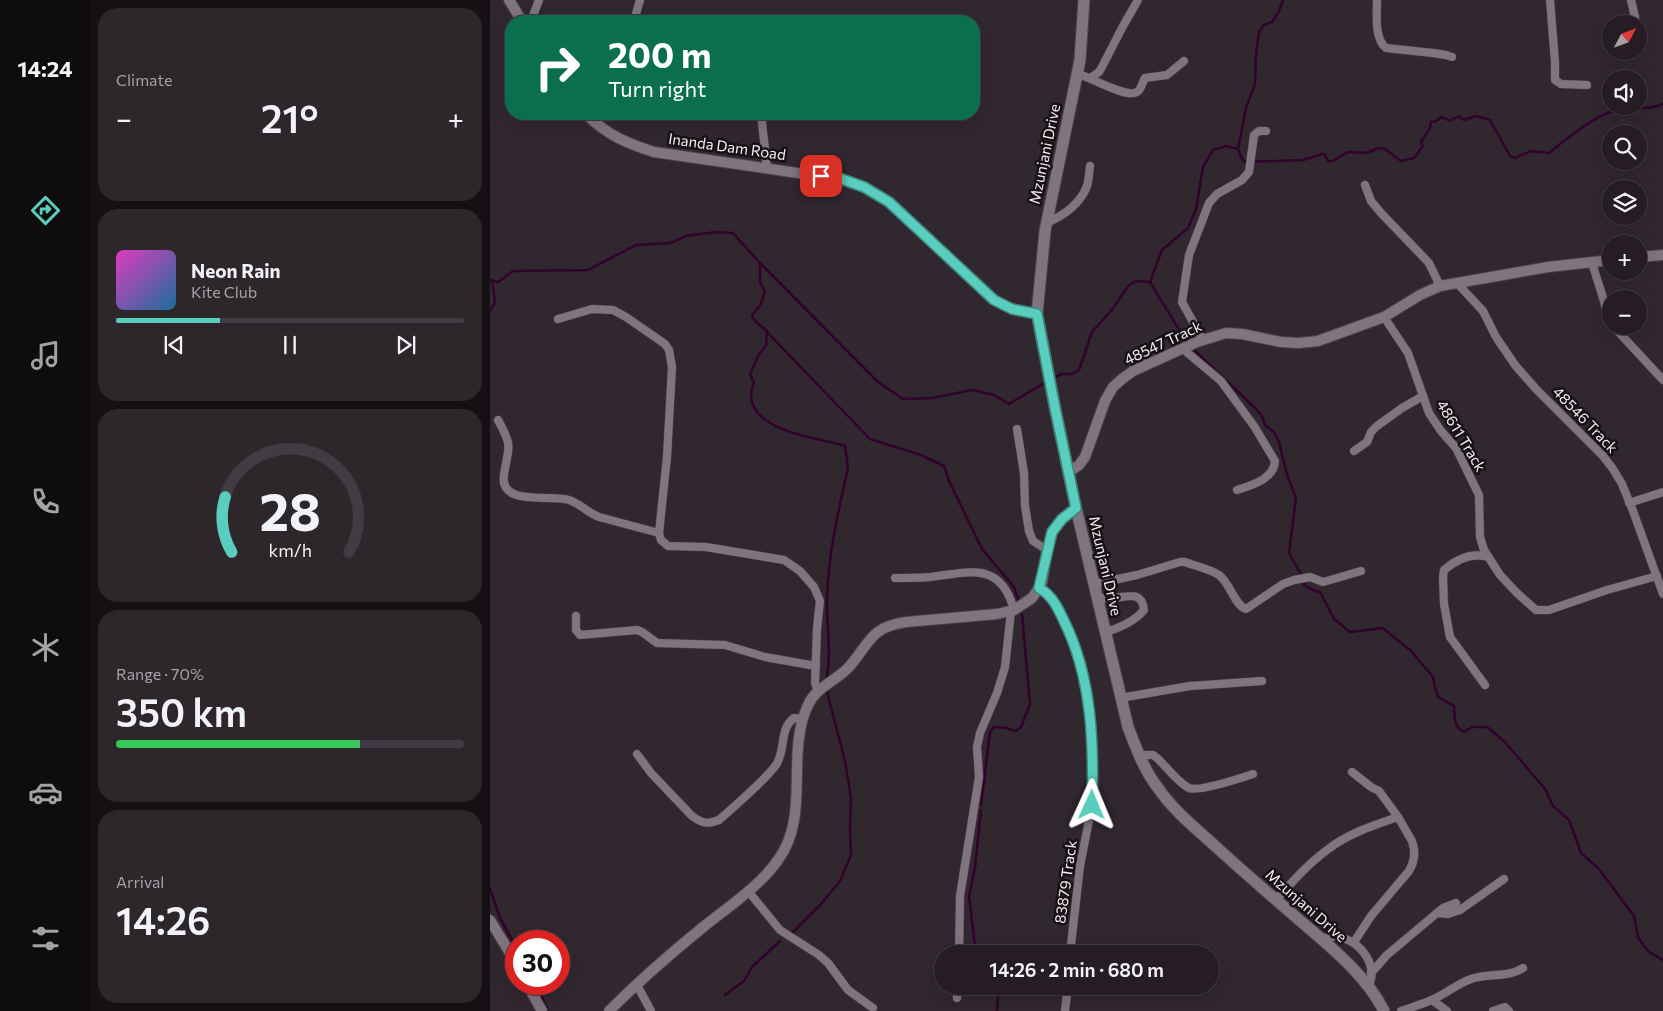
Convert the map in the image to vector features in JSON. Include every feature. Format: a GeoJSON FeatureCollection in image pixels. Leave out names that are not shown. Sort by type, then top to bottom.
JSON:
{"type":"FeatureCollection","features":[{"type":"Feature","properties":{"kind":"main road","name":"Mzunjani Drive"},"geometry":{"type":"LineString","coordinates":[[1084,0],[1083,31],[1078,74],[1046,223],[1037,314],[1076,508],[1128,727],[1139,755],[1158,788],[1177,811],[1345,961],[1368,987],[1384,1011]]}},
{"type":"Feature","properties":{"kind":"street"},"geometry":{"type":"LineString","coordinates":[[509,0],[518,15]]}},
{"type":"Feature","properties":{"kind":"street"},"geometry":{"type":"LineString","coordinates":[[533,15],[539,0]]}},
{"type":"Feature","properties":{"kind":"street"},"geometry":{"type":"LineString","coordinates":[[636,15],[640,0]]}},
{"type":"Feature","properties":{"kind":"street"},"geometry":{"type":"LineString","coordinates":[[1090,78],[1102,67],[1138,0]]}},
{"type":"Feature","properties":{"kind":"street"},"geometry":{"type":"LineString","coordinates":[[1377,0],[1378,35],[1382,45],[1386,48],[1427,52],[1452,57]]}},
{"type":"Feature","properties":{"kind":"street"},"geometry":{"type":"LineString","coordinates":[[1550,0],[1555,80],[1561,84],[1587,85]]}},
{"type":"Feature","properties":{"kind":"street"},"geometry":{"type":"LineString","coordinates":[[1631,0],[1635,15]]}},
{"type":"Feature","properties":{"kind":"street"},"geometry":{"type":"LineString","coordinates":[[1078,74],[1123,92],[1134,93],[1140,90],[1145,78],[1167,75],[1184,61]]}},
{"type":"Feature","properties":{"kind":"street","name":"Inanda Dam Road"},"geometry":{"type":"LineString","coordinates":[[592,120],[625,142],[654,152],[839,178],[864,187],[889,202],[994,300],[1012,309],[1037,314]]}},
{"type":"Feature","properties":{"kind":"street"},"geometry":{"type":"LineString","coordinates":[[762,120],[767,168]]}},
{"type":"Feature","properties":{"kind":"street"},"geometry":{"type":"LineString","coordinates":[[1203,340],[1182,302],[1189,256],[1209,203],[1222,190],[1245,178],[1250,168],[1254,135],[1259,131],[1266,131]]}},
{"type":"Feature","properties":{"kind":"street"},"geometry":{"type":"LineString","coordinates":[[1046,223],[1060,217],[1078,202],[1087,186],[1090,166]]}},
{"type":"Feature","properties":{"kind":"street"},"geometry":{"type":"LineString","coordinates":[[1366,185],[1371,200],[1429,263],[1440,286]]}},
{"type":"Feature","properties":{"kind":"street"},"geometry":{"type":"LineString","coordinates":[[1647,256],[1663,255]]}},
{"type":"Feature","properties":{"kind":"street","name":"48547 Track"},"geometry":{"type":"LineString","coordinates":[[1069,472],[1086,457],[1102,408],[1113,387],[1133,370],[1203,340],[1226,333],[1242,334],[1281,342],[1318,341],[1384,317],[1420,295],[1440,286],[1548,267],[1602,261]]}},
{"type":"Feature","properties":{"kind":"street"},"geometry":{"type":"LineString","coordinates":[[1592,263],[1602,297]]}},
{"type":"Feature","properties":{"kind":"street","name":"48546 Track"},"geometry":{"type":"LineString","coordinates":[[1457,283],[1483,311],[1496,337],[1515,364],[1536,389],[1603,456],[1613,469],[1622,484],[1660,580],[1663,594]]}},
{"type":"Feature","properties":{"kind":"street"},"geometry":{"type":"LineString","coordinates":[[558,319],[592,308],[613,310],[665,344],[669,350],[672,367],[667,457],[659,533],[661,540],[668,546],[720,549],[784,560],[794,566],[819,595],[820,609],[817,628],[815,683],[818,691]]}},
{"type":"Feature","properties":{"kind":"street","name":"48611 Track"},"geometry":{"type":"LineString","coordinates":[[1384,317],[1408,354],[1434,422],[1456,448],[1479,495],[1480,541],[1488,557],[1508,584],[1528,604],[1536,610],[1549,610],[1607,590],[1660,580]]}},
{"type":"Feature","properties":{"kind":"street"},"geometry":{"type":"LineString","coordinates":[[1621,335],[1663,380]]}},
{"type":"Feature","properties":{"kind":"street"},"geometry":{"type":"LineString","coordinates":[[1183,349],[1221,381],[1258,432],[1275,461],[1275,466],[1270,474],[1249,486],[1237,490]]}},
{"type":"Feature","properties":{"kind":"street"},"geometry":{"type":"LineString","coordinates":[[1354,451],[1367,442],[1371,432],[1377,426],[1423,396]]}},
{"type":"Feature","properties":{"kind":"street"},"geometry":{"type":"LineString","coordinates":[[498,420],[510,446],[503,483],[511,494],[569,500],[578,503],[592,515],[659,533]]}},
{"type":"Feature","properties":{"kind":"street"},"geometry":{"type":"LineString","coordinates":[[1017,429],[1024,473],[1028,530],[1033,541],[1047,550]]}},
{"type":"Feature","properties":{"kind":"street"},"geometry":{"type":"LineString","coordinates":[[1629,502],[1663,492]]}},
{"type":"Feature","properties":{"kind":"street"},"geometry":{"type":"LineString","coordinates":[[608,1011],[685,942],[762,879],[779,859],[794,821],[797,750],[800,730],[808,705],[818,691],[843,673],[871,637],[885,628],[901,623],[997,614],[1012,610],[1032,598],[1042,582],[1052,532],[1055,526],[1076,508]]}},
{"type":"Feature","properties":{"kind":"street"},"geometry":{"type":"LineString","coordinates":[[1485,685],[1452,640],[1444,604],[1443,578],[1444,570],[1460,559],[1470,555],[1488,557]]}},
{"type":"Feature","properties":{"kind":"street"},"geometry":{"type":"LineString","coordinates":[[1094,584],[1185,562],[1218,575],[1227,584],[1241,607],[1246,609],[1283,584],[1294,580],[1310,577],[1323,582],[1361,571]]}},
{"type":"Feature","properties":{"kind":"street"},"geometry":{"type":"LineString","coordinates":[[895,578],[931,576],[955,572],[986,574],[998,580],[1005,587],[1011,598],[1012,610],[1005,667],[997,693],[980,733],[977,747],[979,777],[960,896],[959,945]]}},
{"type":"Feature","properties":{"kind":"street","name":"83879 Track"},"geometry":{"type":"LineString","coordinates":[[1039,588],[1045,591],[1052,599],[1071,634],[1080,665],[1089,714],[1092,805],[1080,866],[1071,945]]}},
{"type":"Feature","properties":{"kind":"street"},"geometry":{"type":"LineString","coordinates":[[1097,598],[1111,599],[1133,595],[1143,606],[1144,610],[1119,628],[1105,632]]}},
{"type":"Feature","properties":{"kind":"street"},"geometry":{"type":"LineString","coordinates":[[576,616],[576,630],[580,635],[636,630],[657,643],[725,645],[765,657],[816,666]]}},
{"type":"Feature","properties":{"kind":"street"},"geometry":{"type":"LineString","coordinates":[[1120,698],[1190,686],[1262,681]]}},
{"type":"Feature","properties":{"kind":"street"},"geometry":{"type":"LineString","coordinates":[[637,754],[651,773],[691,815],[708,824],[719,820],[770,771],[778,760],[789,722],[794,718],[803,719]]}},
{"type":"Feature","properties":{"kind":"street"},"geometry":{"type":"LineString","coordinates":[[1139,755],[1153,755],[1158,758],[1184,785],[1193,789],[1228,783],[1253,774]]}},
{"type":"Feature","properties":{"kind":"street"},"geometry":{"type":"LineString","coordinates":[[1352,772],[1379,791],[1398,818],[1414,849],[1413,864],[1371,916],[1354,942]]}},
{"type":"Feature","properties":{"kind":"street"},"geometry":{"type":"LineString","coordinates":[[1276,900],[1297,876],[1328,849],[1371,826],[1398,818]]}},
{"type":"Feature","properties":{"kind":"street"},"geometry":{"type":"LineString","coordinates":[[1438,913],[1448,914],[1460,910],[1504,879]]}},
{"type":"Feature","properties":{"kind":"street"},"geometry":{"type":"LineString","coordinates":[[748,891],[780,930],[819,955],[828,963],[848,990],[873,1008]]}},
{"type":"Feature","properties":{"kind":"street"},"geometry":{"type":"LineString","coordinates":[[1371,973],[1387,955],[1443,908],[1456,903]]}},
{"type":"Feature","properties":{"kind":"street"},"geometry":{"type":"LineString","coordinates":[[490,912],[490,918],[505,944]]}},
{"type":"Feature","properties":{"kind":"street"},"geometry":{"type":"LineString","coordinates":[[1322,939],[1328,936],[1354,942],[1365,953],[1369,961],[1371,973],[1371,982],[1368,987]]}},
{"type":"Feature","properties":{"kind":"street"},"geometry":{"type":"LineString","coordinates":[[1401,1011],[1432,1000],[1458,984],[1471,979],[1512,973],[1523,968]]}},
{"type":"Feature","properties":{"kind":"street"},"geometry":{"type":"LineString","coordinates":[[637,985],[651,1011]]}},
{"type":"Feature","properties":{"kind":"street"},"geometry":{"type":"LineString","coordinates":[[534,995],[542,1011]]}},
{"type":"Feature","properties":{"kind":"street"},"geometry":{"type":"LineString","coordinates":[[1066,1011],[1067,995]]}},
{"type":"Feature","properties":{"kind":"street"},"geometry":{"type":"LineString","coordinates":[[1432,1000],[1447,1011]]}},
{"type":"Feature","properties":{"kind":"street"},"geometry":{"type":"LineString","coordinates":[[1493,1011],[1505,1007],[1509,1011]]}},
{"type":"Feature","properties":{"kind":"waterway"},"geometry":{"type":"LineString","coordinates":[[1283,0],[1272,22],[1264,25],[1259,32],[1255,84],[1246,108],[1238,149],[1245,162],[1303,160],[1323,154],[1328,161],[1333,161],[1348,152],[1366,153],[1379,148],[1385,149],[1401,161],[1414,158],[1423,146],[1421,142],[1430,128],[1431,122],[1442,117],[1450,121],[1459,116],[1464,120],[1476,116],[1490,120],[1510,156],[1515,158],[1531,151],[1549,153],[1582,128],[1610,112],[1663,104]]}},
{"type":"Feature","properties":{"kind":"waterway"},"geometry":{"type":"LineString","coordinates":[[1053,378],[1062,374],[1072,374],[1079,370],[1092,332],[1111,311],[1129,285],[1136,281],[1150,282],[1162,250],[1188,228],[1196,209],[1203,167],[1213,150],[1226,146],[1238,149]]}},
{"type":"Feature","properties":{"kind":"waterway"},"geometry":{"type":"LineString","coordinates":[[490,280],[498,282],[513,271],[588,270],[636,245],[670,243],[686,236],[716,232],[733,233],[760,263],[760,282],[765,292],[760,306],[752,315],[755,321],[767,331],[766,346],[759,354],[750,374],[754,383],[751,394],[754,407],[762,417],[774,425],[804,436],[845,446],[848,468],[829,567],[827,609],[829,657],[827,676]]}},
{"type":"Feature","properties":{"kind":"waterway"},"geometry":{"type":"LineString","coordinates":[[761,264],[878,382],[903,399],[932,398],[972,390],[994,395],[1009,404],[1046,382]]}},
{"type":"Feature","properties":{"kind":"waterway"},"geometry":{"type":"LineString","coordinates":[[490,311],[495,303],[492,280]]}},
{"type":"Feature","properties":{"kind":"waterway"},"geometry":{"type":"LineString","coordinates":[[1150,282],[1178,328],[1189,338]]}},
{"type":"Feature","properties":{"kind":"waterway"},"geometry":{"type":"LineString","coordinates":[[767,332],[870,439],[921,455],[944,466],[949,481],[982,549],[1014,587],[1019,602]]}},
{"type":"Feature","properties":{"kind":"waterway"},"geometry":{"type":"LineString","coordinates":[[1194,350],[1255,408],[1262,416],[1265,425],[1274,432],[1279,442],[1287,475],[1296,498],[1289,553],[1301,574]]}},
{"type":"Feature","properties":{"kind":"waterway"},"geometry":{"type":"LineString","coordinates":[[1304,581],[1304,585],[1320,592],[1334,619],[1350,632],[1383,628],[1411,651],[1433,677],[1438,697],[1454,706],[1455,721],[1460,730],[1464,732],[1472,727],[1487,727],[1504,741],[1545,789],[1553,806],[1569,820],[1581,853],[1599,869],[1634,916],[1638,937],[1643,945],[1649,952],[1663,960]]}},
{"type":"Feature","properties":{"kind":"waterway"},"geometry":{"type":"LineString","coordinates":[[981,805],[990,732],[994,727],[1016,731],[1021,727],[1030,704],[1022,614]]}},
{"type":"Feature","properties":{"kind":"waterway"},"geometry":{"type":"LineString","coordinates":[[791,934],[820,905],[840,881],[851,855],[851,798],[845,761],[827,692]]}},
{"type":"Feature","properties":{"kind":"waterway"},"geometry":{"type":"LineString","coordinates":[[975,945],[969,896],[975,868],[981,810]]}},
{"type":"Feature","properties":{"kind":"waterway"},"geometry":{"type":"LineString","coordinates":[[490,889],[500,918],[507,930]]}},
{"type":"Feature","properties":{"kind":"waterway"},"geometry":{"type":"LineString","coordinates":[[725,995],[744,981],[752,967],[780,941]]}},
{"type":"Feature","properties":{"kind":"waterway"},"geometry":{"type":"LineString","coordinates":[[541,995],[548,1011]]}},
{"type":"Feature","properties":{"kind":"waterway"},"geometry":{"type":"LineString","coordinates":[[997,1011],[998,995]]}},
{"type":"Feature","properties":{"kind":"route"},"geometry":{"type":"LineString","coordinates":[[821,176],[839,178],[864,187],[889,202],[994,300],[1012,309],[1037,314],[1076,508],[1055,526],[1052,532],[1042,582],[1039,588],[1045,591],[1058,607],[1071,634],[1080,665],[1089,707],[1092,805]]}}]}
